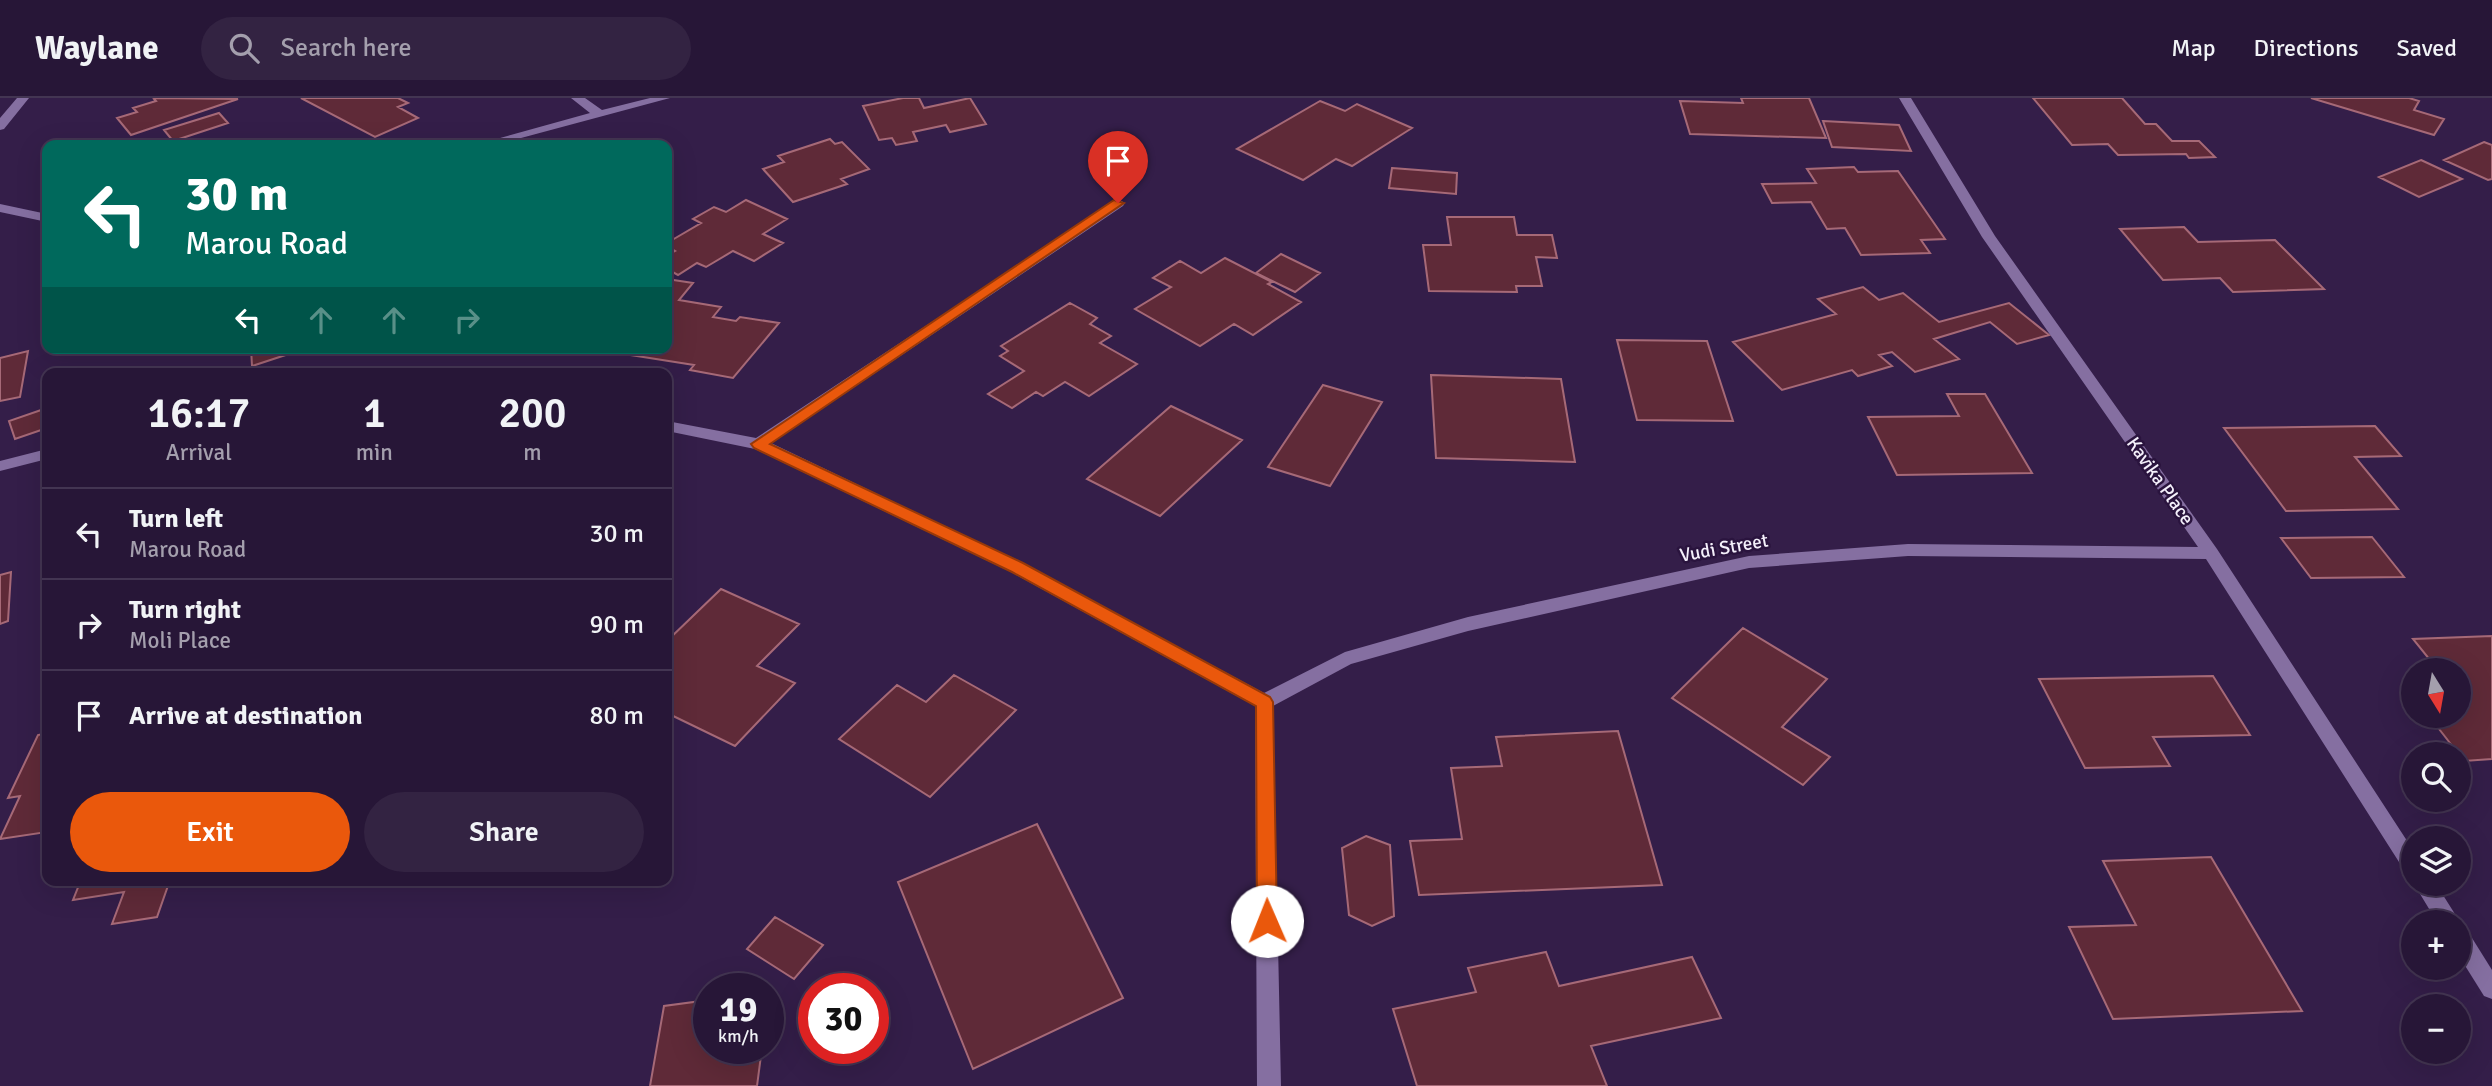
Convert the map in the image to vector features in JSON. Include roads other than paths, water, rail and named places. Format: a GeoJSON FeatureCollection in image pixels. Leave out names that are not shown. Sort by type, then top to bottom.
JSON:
{"type":"FeatureCollection","features":[{"type":"Feature","properties":{"kind":"street"},"geometry":{"type":"LineString","coordinates":[[0,126],[23,98]]}},
{"type":"Feature","properties":{"kind":"street"},"geometry":{"type":"LineString","coordinates":[[577,98],[599,114]]}},
{"type":"Feature","properties":{"kind":"street"},"geometry":{"type":"LineString","coordinates":[[500,140],[664,98]]}},
{"type":"Feature","properties":{"kind":"street","name":"Kavika Place"},"geometry":{"type":"LineString","coordinates":[[1905,98],[1989,237],[2211,553],[2401,848]]}},
{"type":"Feature","properties":{"kind":"street"},"geometry":{"type":"LineString","coordinates":[[759,444],[1118,203]]}},
{"type":"Feature","properties":{"kind":"street"},"geometry":{"type":"LineString","coordinates":[[0,208],[42,218]]}},
{"type":"Feature","properties":{"kind":"street"},"geometry":{"type":"LineString","coordinates":[[672,427],[759,444],[1017,568],[1264,702],[1269,1086]]}},
{"type":"Feature","properties":{"kind":"street"},"geometry":{"type":"LineString","coordinates":[[0,466],[42,455]]}},
{"type":"Feature","properties":{"kind":"street","name":"Vudi Street"},"geometry":{"type":"LineString","coordinates":[[1264,702],[1345,659],[1468,624],[1749,562],[1908,550],[2211,553]]}},
{"type":"Feature","properties":{"kind":"street"},"geometry":{"type":"LineString","coordinates":[[2471,956],[2492,989]]}}]}
